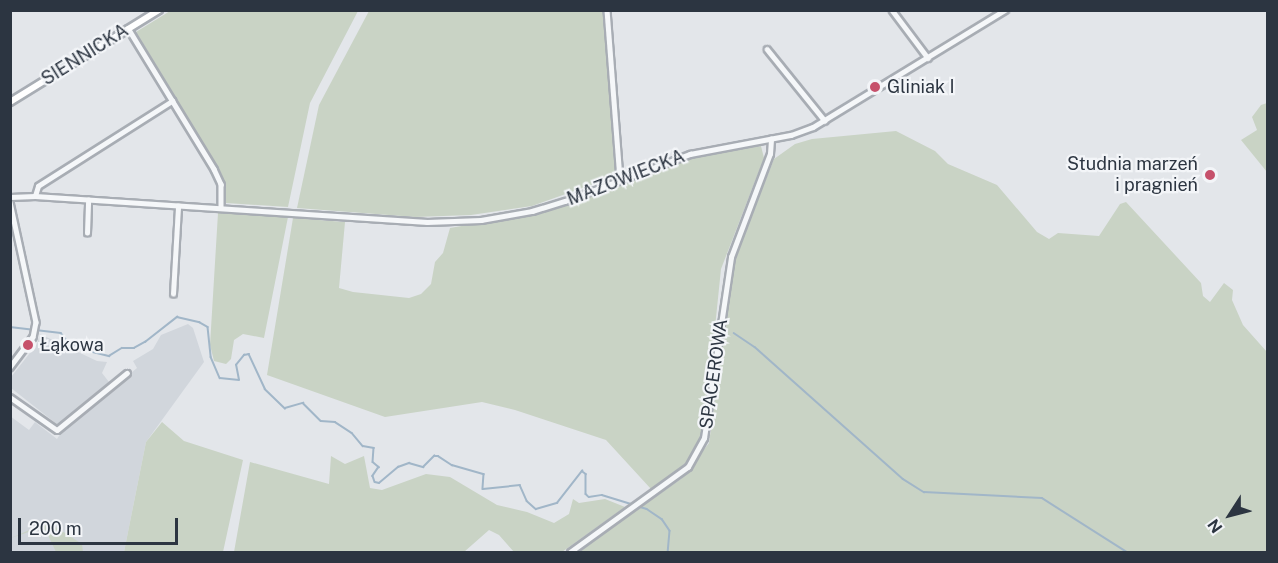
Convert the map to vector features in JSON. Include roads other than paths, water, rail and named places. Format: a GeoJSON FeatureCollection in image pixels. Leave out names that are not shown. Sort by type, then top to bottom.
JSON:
{"type":"FeatureCollection","features":[{"type":"Feature","properties":{"kind":"main road","name":"SIENNICKA"},"geometry":{"type":"LineString","coordinates":[[10,102],[159,10]]}},
{"type":"Feature","properties":{"kind":"street"},"geometry":{"type":"LineString","coordinates":[[607,10],[620,180]]}},
{"type":"Feature","properties":{"kind":"street"},"geometry":{"type":"LineString","coordinates":[[891,10],[928,58]]}},
{"type":"Feature","properties":{"kind":"street"},"geometry":{"type":"LineString","coordinates":[[988,10],[993,17]]}},
{"type":"Feature","properties":{"kind":"street","name":"MAZOWIECKA"},"geometry":{"type":"LineString","coordinates":[[10,197],[36,196],[427,222],[481,220],[548,206],[690,153],[803,131],[825,121],[1005,10]]}},
{"type":"Feature","properties":{"kind":"street"},"geometry":{"type":"LineString","coordinates":[[128,28],[221,184],[222,208]]}},
{"type":"Feature","properties":{"kind":"street"},"geometry":{"type":"LineString","coordinates":[[767,49],[825,121]]}},
{"type":"Feature","properties":{"kind":"street"},"geometry":{"type":"LineString","coordinates":[[36,196],[38,186],[172,101]]}},
{"type":"Feature","properties":{"kind":"street","name":"SPACEROWA"},"geometry":{"type":"LineString","coordinates":[[570,552],[688,467],[704,438],[731,257],[770,154],[771,139]]}},
{"type":"Feature","properties":{"kind":"street"},"geometry":{"type":"LineString","coordinates":[[87,233],[88,200]]}},
{"type":"Feature","properties":{"kind":"street"},"geometry":{"type":"LineString","coordinates":[[10,202],[16,239],[36,322],[34,334],[10,367]]}},
{"type":"Feature","properties":{"kind":"street"},"geometry":{"type":"LineString","coordinates":[[173,294],[178,206]]}},
{"type":"Feature","properties":{"kind":"street"},"geometry":{"type":"LineString","coordinates":[[10,397],[57,430],[127,373]]}},
{"type":"Feature","properties":{"kind":"waterway"},"geometry":{"type":"LineString","coordinates":[[10,327],[61,333],[68,342],[109,356],[122,348],[134,348],[145,342],[177,317],[199,322],[208,327],[211,357],[220,378],[239,380],[236,365],[244,355],[249,354],[265,389],[285,408],[303,403],[321,421],[335,422],[352,433],[363,446],[374,448],[373,462],[379,467],[373,476],[375,482],[379,483],[398,467],[409,463],[423,467],[434,456],[438,456],[452,465],[484,474],[483,489],[520,485],[527,501],[536,509],[557,503],[582,471],[586,474],[586,494],[589,497],[602,495],[632,504]]}},
{"type":"Feature","properties":{"kind":"waterway"},"geometry":{"type":"LineString","coordinates":[[734,333],[755,347],[903,479],[924,492],[1042,498],[1127,552]]}},
{"type":"Feature","properties":{"kind":"waterway"},"geometry":{"type":"LineString","coordinates":[[637,506],[647,509],[662,519],[670,531],[668,552]]}},
{"type":"Feature","properties":{"kind":"place","name":"Gliniak I"},"geometry":{"type":"Point","coordinates":[875,87]}},
{"type":"Feature","properties":{"kind":"place","name":"Studnia marzeń i pragnień"},"geometry":{"type":"Point","coordinates":[1210,175]}},
{"type":"Feature","properties":{"kind":"place","name":"Łąkowa"},"geometry":{"type":"Point","coordinates":[28,345]}}]}
